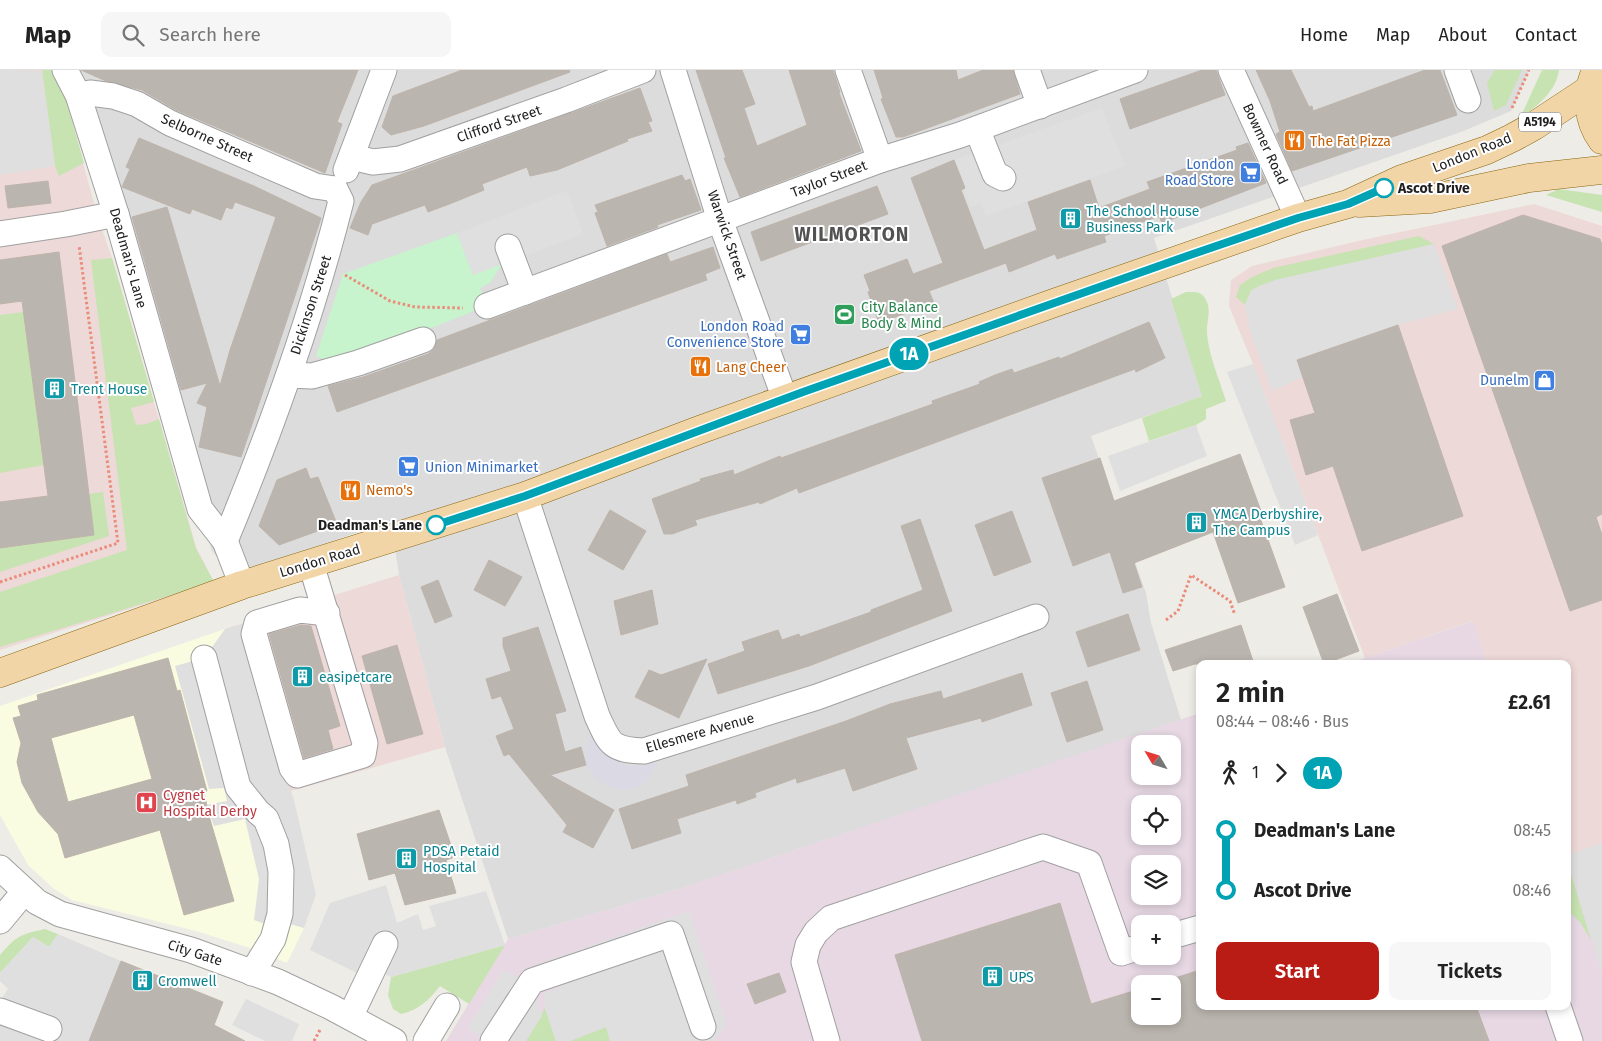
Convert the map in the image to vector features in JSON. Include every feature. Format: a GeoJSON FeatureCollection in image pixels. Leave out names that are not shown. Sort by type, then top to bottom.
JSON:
{"type":"FeatureCollection","features":[{"type":"Feature","properties":{"kind":"main road","name":"London Road"},"geometry":{"type":"LineString","coordinates":[[0,673],[242,585],[525,496],[785,399],[1298,218],[1348,204],[1402,179],[1487,150],[1512,138],[1534,126],[1592,77]]}},
{"type":"Feature","properties":{"kind":"main road"},"geometry":{"type":"LineString","coordinates":[[1592,77],[1589,105],[1592,121],[1602,140]]}},
{"type":"Feature","properties":{"kind":"main road","name":"London Road"},"geometry":{"type":"LineString","coordinates":[[1348,204],[1430,200],[1529,178],[1602,170]]}},
{"type":"Feature","properties":{"kind":"street","name":"Deadman's Lane"},"geometry":{"type":"LineString","coordinates":[[65,70],[78,95],[116,214],[200,509],[225,541],[242,585]]}},
{"type":"Feature","properties":{"kind":"street"},"geometry":{"type":"LineString","coordinates":[[335,189],[341,182],[352,157],[384,70]]}},
{"type":"Feature","properties":{"kind":"street","name":"Clifford Street"},"geometry":{"type":"LineString","coordinates":[[352,157],[373,162],[400,159],[566,100],[643,70]]}},
{"type":"Feature","properties":{"kind":"street","name":"Warwick Street"},"geometry":{"type":"LineString","coordinates":[[673,70],[720,220],[785,399]]}},
{"type":"Feature","properties":{"kind":"street"},"geometry":{"type":"LineString","coordinates":[[848,70],[880,160]]}},
{"type":"Feature","properties":{"kind":"street"},"geometry":{"type":"LineString","coordinates":[[1027,70],[1040,106]]}},
{"type":"Feature","properties":{"kind":"street","name":"Taylor Street"},"geometry":{"type":"LineString","coordinates":[[487,306],[880,160],[977,129],[1135,70]]}},
{"type":"Feature","properties":{"kind":"street","name":"Bowmer Road"},"geometry":{"type":"LineString","coordinates":[[1231,70],[1298,218]]}},
{"type":"Feature","properties":{"kind":"street"},"geometry":{"type":"LineString","coordinates":[[1458,70],[1468,100]]}},
{"type":"Feature","properties":{"kind":"street","name":"Selborne Street"},"geometry":{"type":"LineString","coordinates":[[78,95],[90,93],[113,96],[137,104],[170,123],[315,186],[335,189]]}},
{"type":"Feature","properties":{"kind":"street"},"geometry":{"type":"LineString","coordinates":[[977,129],[995,174],[1003,178]]}},
{"type":"Feature","properties":{"kind":"street","name":"Dickinson Street"},"geometry":{"type":"LineString","coordinates":[[225,541],[288,375],[326,262],[341,201],[335,189]]}},
{"type":"Feature","properties":{"kind":"street"},"geometry":{"type":"LineString","coordinates":[[0,234],[116,214]]}},
{"type":"Feature","properties":{"kind":"street"},"geometry":{"type":"LineString","coordinates":[[512,257],[525,292]]}},
{"type":"Feature","properties":{"kind":"street"},"geometry":{"type":"LineString","coordinates":[[288,375],[312,376],[358,363],[424,340]]}},
{"type":"Feature","properties":{"kind":"street","name":"Ellesmere Avenue"},"geometry":{"type":"LineString","coordinates":[[525,496],[597,716],[606,738],[623,750],[644,751],[817,698],[1036,617]]}},
{"type":"Feature","properties":{"kind":"street"},"geometry":{"type":"LineString","coordinates":[[310,564],[327,613],[365,743],[363,755],[297,775],[292,768],[254,634],[257,623],[300,610],[327,613]]}},
{"type":"Feature","properties":{"kind":"street"},"geometry":{"type":"LineString","coordinates":[[204,658],[238,787],[266,819],[276,844],[282,871],[280,914],[273,939],[252,973]]}},
{"type":"Feature","properties":{"kind":"street"},"geometry":{"type":"LineString","coordinates":[[827,1041],[804,962],[808,945],[816,932],[831,918],[1043,847],[1089,863],[1121,953],[1131,950]]}},
{"type":"Feature","properties":{"kind":"street","name":"City Gate"},"geometry":{"type":"LineString","coordinates":[[0,868],[37,902],[60,914],[191,950],[278,982],[394,1041]]}},
{"type":"Feature","properties":{"kind":"street"},"geometry":{"type":"LineString","coordinates":[[0,921],[24,892]]}},
{"type":"Feature","properties":{"kind":"street"},"geometry":{"type":"LineString","coordinates":[[1181,933],[1196,929]]}},
{"type":"Feature","properties":{"kind":"street"},"geometry":{"type":"LineString","coordinates":[[493,1041],[532,981],[671,934],[703,1027]]}},
{"type":"Feature","properties":{"kind":"street"},"geometry":{"type":"LineString","coordinates":[[350,1018],[385,944]]}},
{"type":"Feature","properties":{"kind":"street"},"geometry":{"type":"LineString","coordinates":[[426,1041],[448,1006]]}},
{"type":"Feature","properties":{"kind":"street"},"geometry":{"type":"LineString","coordinates":[[1559,1010],[1570,1041]]}},
{"type":"Feature","properties":{"kind":"street"},"geometry":{"type":"LineString","coordinates":[[0,1011],[49,1029]]}},
{"type":"Feature","properties":{"kind":"path"},"geometry":{"type":"LineString","coordinates":[[1511,111],[1529,70]]}},
{"type":"Feature","properties":{"kind":"path"},"geometry":{"type":"LineString","coordinates":[[0,582],[118,543],[76,222]]}},
{"type":"Feature","properties":{"kind":"path"},"geometry":{"type":"LineString","coordinates":[[326,262],[390,301],[415,307],[487,306]]}},
{"type":"Feature","properties":{"kind":"path"},"geometry":{"type":"LineString","coordinates":[[1166,620],[1178,610],[1191,575],[1230,601],[1235,615]]}},
{"type":"Feature","properties":{"kind":"shaded area"},"geometry":{"type":"Polygon","coordinates":[[[0,70],[54,70],[60,79],[98,218],[112,258],[196,547],[214,582],[0,650],[0,70]]]}},
{"type":"Feature","properties":{"kind":"shaded area"},"geometry":{"type":"Polygon","coordinates":[[[0,70],[42,71],[55,166],[0,175],[0,70]]]}},
{"type":"Feature","properties":{"kind":"shaded area"},"geometry":{"type":"Polygon","coordinates":[[[59,70],[1529,70],[1511,111],[1461,132],[1154,238],[1202,396],[1091,436],[1146,593],[1151,623],[1181,720],[1136,735],[1131,735],[1131,737],[682,888],[508,939],[445,747],[399,575],[391,521],[232,575],[212,551],[59,70]]]}},
{"type":"Feature","properties":{"kind":"shaded area"},"geometry":{"type":"Polygon","coordinates":[[[1102,108],[1125,166],[986,216],[981,203],[970,207],[954,160],[1102,108]]]}},
{"type":"Feature","properties":{"kind":"shaded area"},"geometry":{"type":"Polygon","coordinates":[[[567,191],[583,234],[473,275],[457,233],[567,191]]]}},
{"type":"Feature","properties":{"kind":"shaded area"},"geometry":{"type":"Polygon","coordinates":[[[1534,204],[1602,226],[1602,843],[1571,854],[1571,660],[1486,660],[1472,621],[1365,658],[1229,306],[1231,280],[1252,266],[1367,239],[1534,204]]]}},
{"type":"Feature","properties":{"kind":"shaded area"},"geometry":{"type":"Polygon","coordinates":[[[1434,244],[1458,309],[1398,325],[1297,360],[1303,377],[1272,391],[1250,331],[1245,305],[1251,291],[1275,280],[1434,244]]]}},
{"type":"Feature","properties":{"kind":"shaded area"},"geometry":{"type":"Polygon","coordinates":[[[1253,364],[1318,535],[1295,545],[1227,372],[1253,364]]]}},
{"type":"Feature","properties":{"kind":"shaded area"},"geometry":{"type":"Polygon","coordinates":[[[1196,425],[1207,456],[1120,491],[1108,456],[1196,425]]]}},
{"type":"Feature","properties":{"kind":"shaded area"},"geometry":{"type":"Polygon","coordinates":[[[399,575],[445,747],[291,791],[264,777],[225,629],[399,575]]]}},
{"type":"Feature","properties":{"kind":"shaded area"},"geometry":{"type":"Polygon","coordinates":[[[1473,621],[1486,660],[1359,660],[1473,621]]]}},
{"type":"Feature","properties":{"kind":"shaded area"},"geometry":{"type":"Polygon","coordinates":[[[243,624],[280,759],[294,800],[316,895],[304,928],[279,921],[276,928],[254,920],[259,879],[245,819],[214,826],[206,805],[227,801],[224,788],[209,789],[175,666],[204,658],[225,629],[243,624]]]}},
{"type":"Feature","properties":{"kind":"shaded area","name":"Cygnet Hospital Derby"},"geometry":{"type":"Polygon","coordinates":[[[225,629],[264,777],[316,895],[304,928],[287,963],[250,948],[196,931],[72,900],[53,888],[28,865],[0,815],[0,706],[225,629]]]}},
{"type":"Feature","properties":{"kind":"shaded area"},"geometry":{"type":"Polygon","coordinates":[[[1196,714],[1196,1010],[1571,1010],[1571,854],[1602,843],[1602,1041],[446,1041],[508,939],[682,888],[1131,736],[1131,785],[1181,785],[1181,735],[1135,735],[1196,714]]]}},
{"type":"Feature","properties":{"kind":"shaded area"},"geometry":{"type":"Polygon","coordinates":[[[593,731],[599,747],[620,763],[631,766],[659,762],[646,783],[631,790],[606,786],[598,781],[586,765],[586,746],[593,731]]]}},
{"type":"Feature","properties":{"kind":"shaded area"},"geometry":{"type":"Polygon","coordinates":[[[1602,843],[1602,974],[1571,874],[1571,854],[1602,843]]]}},
{"type":"Feature","properties":{"kind":"shaded area"},"geometry":{"type":"Polygon","coordinates":[[[386,885],[397,923],[418,914],[423,930],[436,926],[429,906],[486,891],[505,945],[391,977],[373,969],[359,974],[310,950],[330,903],[386,885]]]}},
{"type":"Feature","properties":{"kind":"shaded area"},"geometry":{"type":"Polygon","coordinates":[[[689,911],[727,1025],[714,1041],[610,1041],[606,1027],[570,1041],[556,1041],[545,1008],[544,994],[559,987],[556,979],[535,994],[542,1016],[526,1041],[486,1041],[468,1028],[503,970],[519,978],[524,969],[689,911]]]}},
{"type":"Feature","properties":{"kind":"shaded area"},"geometry":{"type":"Polygon","coordinates":[[[58,934],[121,961],[89,1041],[0,1041],[0,1001],[8,989],[0,981],[0,973],[33,937],[49,947],[58,934]]]}},
{"type":"Feature","properties":{"kind":"shaded area"},"geometry":{"type":"Polygon","coordinates":[[[246,999],[299,1024],[292,1041],[265,1041],[232,1025],[246,999]]]}},
{"type":"Feature","properties":{"kind":"green space"},"geometry":{"type":"Polygon","coordinates":[[[42,70],[54,70],[60,79],[84,163],[59,176],[55,166],[42,70]]]}},
{"type":"Feature","properties":{"kind":"green space"},"geometry":{"type":"Polygon","coordinates":[[[1495,70],[1522,70],[1506,105],[1494,111],[1487,83],[1495,70]]]}},
{"type":"Feature","properties":{"kind":"green space"},"geometry":{"type":"Polygon","coordinates":[[[1542,70],[1559,70],[1554,85],[1545,98],[1520,118],[1542,70]]]}},
{"type":"Feature","properties":{"kind":"green space"},"geometry":{"type":"Polygon","coordinates":[[[1559,189],[1602,195],[1602,212],[1546,195],[1559,189]]]}},
{"type":"Feature","properties":{"kind":"green space"},"geometry":{"type":"Polygon","coordinates":[[[457,233],[473,275],[502,264],[490,283],[480,288],[487,306],[337,365],[316,356],[343,274],[457,233]]]}},
{"type":"Feature","properties":{"kind":"green space"},"geometry":{"type":"Polygon","coordinates":[[[1419,236],[1434,244],[1259,286],[1251,291],[1245,305],[1236,297],[1240,285],[1252,277],[1273,268],[1419,236]]]}},
{"type":"Feature","properties":{"kind":"green space"},"geometry":{"type":"Polygon","coordinates":[[[112,258],[154,402],[131,408],[136,425],[146,424],[159,419],[196,549],[214,582],[0,647],[0,592],[127,550],[91,260],[112,258]]]}},
{"type":"Feature","properties":{"kind":"green space"},"geometry":{"type":"Polygon","coordinates":[[[1186,292],[1200,294],[1208,304],[1208,342],[1226,401],[1206,409],[1206,419],[1196,425],[1149,441],[1142,418],[1202,396],[1171,299],[1186,292]]]}},
{"type":"Feature","properties":{"kind":"green space"},"geometry":{"type":"Polygon","coordinates":[[[24,312],[44,465],[0,473],[0,315],[24,312]]]}},
{"type":"Feature","properties":{"kind":"green space"},"geometry":{"type":"Polygon","coordinates":[[[103,492],[109,536],[0,572],[0,548],[94,535],[89,494],[103,492]]]}},
{"type":"Feature","properties":{"kind":"green space"},"geometry":{"type":"Polygon","coordinates":[[[1571,874],[1591,940],[1580,922],[1571,914],[1571,874]]]}},
{"type":"Feature","properties":{"kind":"green space"},"geometry":{"type":"Polygon","coordinates":[[[45,929],[58,934],[49,947],[33,937],[0,973],[0,955],[10,944],[24,934],[45,929]]]}},
{"type":"Feature","properties":{"kind":"green space"},"geometry":{"type":"Polygon","coordinates":[[[505,945],[469,1004],[440,986],[428,1000],[413,1010],[401,1014],[393,1009],[388,995],[391,977],[505,945]]]}},
{"type":"Feature","properties":{"kind":"green space"},"geometry":{"type":"Polygon","coordinates":[[[545,1008],[556,1041],[526,1041],[545,1008]]]}},
{"type":"Feature","properties":{"kind":"green space"},"geometry":{"type":"Polygon","coordinates":[[[606,1027],[610,1041],[570,1041],[606,1027]]]}},
{"type":"Feature","properties":{"kind":"building"},"geometry":{"type":"Polygon","coordinates":[[[81,70],[358,70],[337,122],[342,124],[325,173],[176,110],[142,90],[106,81],[81,70]]]}},
{"type":"Feature","properties":{"kind":"building"},"geometry":{"type":"Polygon","coordinates":[[[462,70],[569,70],[570,72],[424,126],[391,135],[382,127],[393,96],[462,70]]]}},
{"type":"Feature","properties":{"kind":"building"},"geometry":{"type":"Polygon","coordinates":[[[696,70],[742,70],[755,104],[744,108],[757,146],[807,125],[789,70],[833,70],[839,93],[861,151],[740,197],[724,158],[726,158],[696,70]]]}},
{"type":"Feature","properties":{"kind":"building"},"geometry":{"type":"Polygon","coordinates":[[[874,70],[956,70],[958,80],[983,70],[1013,70],[1020,94],[903,137],[896,137],[881,99],[883,98],[874,70]]]}},
{"type":"Feature","properties":{"kind":"building"},"geometry":{"type":"Polygon","coordinates":[[[1202,70],[1216,70],[1225,95],[1130,129],[1120,99],[1202,70]]]}},
{"type":"Feature","properties":{"kind":"building"},"geometry":{"type":"Polygon","coordinates":[[[1256,70],[1291,70],[1309,107],[1312,106],[1313,111],[1425,70],[1440,70],[1457,115],[1292,171],[1276,134],[1280,132],[1270,101],[1256,70]]]}},
{"type":"Feature","properties":{"kind":"building"},"geometry":{"type":"Polygon","coordinates":[[[640,88],[652,121],[648,122],[652,131],[627,139],[628,141],[557,170],[530,176],[527,167],[482,184],[484,190],[428,212],[425,205],[372,224],[368,235],[350,228],[361,202],[372,185],[640,88]]]}},
{"type":"Feature","properties":{"kind":"building"},"geometry":{"type":"Polygon","coordinates":[[[139,138],[254,186],[321,218],[241,457],[199,447],[207,407],[197,403],[207,383],[181,390],[132,217],[167,207],[220,386],[230,350],[276,217],[235,202],[232,209],[226,207],[221,220],[192,209],[190,214],[122,187],[130,169],[126,167],[139,138]]]}},
{"type":"Feature","properties":{"kind":"building"},"geometry":{"type":"Polygon","coordinates":[[[1248,143],[1266,183],[1162,223],[1159,216],[1104,236],[1106,242],[1057,259],[1055,254],[1009,272],[1006,263],[929,291],[934,303],[879,323],[864,275],[907,259],[913,274],[943,263],[911,178],[954,160],[965,188],[961,190],[984,250],[1037,230],[1028,202],[1090,180],[1099,208],[1150,189],[1147,182],[1237,150],[1236,147],[1248,143]]]}},
{"type":"Feature","properties":{"kind":"building"},"geometry":{"type":"Polygon","coordinates":[[[682,175],[685,181],[690,179],[701,210],[657,225],[658,227],[607,246],[595,213],[598,212],[595,205],[682,175]]]}},
{"type":"Feature","properties":{"kind":"building"},"geometry":{"type":"Polygon","coordinates":[[[48,181],[51,203],[8,208],[5,186],[48,181]]]}},
{"type":"Feature","properties":{"kind":"building"},"geometry":{"type":"Polygon","coordinates":[[[877,186],[888,214],[761,261],[751,232],[877,186]]]}},
{"type":"Feature","properties":{"kind":"building","name":"Dunelm"},"geometry":{"type":"Polygon","coordinates":[[[1523,215],[1600,239],[1602,245],[1602,514],[1596,517],[1602,535],[1602,600],[1570,611],[1442,246],[1523,215]]]}},
{"type":"Feature","properties":{"kind":"building"},"geometry":{"type":"Polygon","coordinates":[[[713,247],[720,268],[705,274],[707,280],[337,412],[328,386],[363,377],[428,354],[434,349],[437,340],[667,254],[670,262],[713,247]]]}},
{"type":"Feature","properties":{"kind":"building","name":"Trent House"},"geometry":{"type":"Polygon","coordinates":[[[59,252],[94,535],[0,548],[0,502],[48,496],[22,301],[0,304],[0,260],[59,252]]]}},
{"type":"Feature","properties":{"kind":"building"},"geometry":{"type":"Polygon","coordinates":[[[1149,322],[1165,358],[1136,372],[1135,369],[799,493],[797,488],[760,504],[759,502],[695,520],[697,525],[672,534],[664,534],[652,499],[701,481],[700,479],[733,470],[734,475],[780,456],[781,458],[933,404],[932,401],[980,384],[979,382],[1012,369],[1014,373],[1059,357],[1060,359],[1149,322]]]}},
{"type":"Feature","properties":{"kind":"building"},"geometry":{"type":"Polygon","coordinates":[[[1398,325],[1463,516],[1362,551],[1333,466],[1306,475],[1290,420],[1315,413],[1297,360],[1398,325]]]}},
{"type":"Feature","properties":{"kind":"building","name":"YMCA Derbyshire, The Campus"},"geometry":{"type":"Polygon","coordinates":[[[1240,454],[1261,511],[1258,512],[1285,587],[1238,603],[1213,532],[1134,563],[1142,587],[1123,593],[1110,552],[1073,566],[1042,478],[1100,458],[1114,501],[1240,454]]]}},
{"type":"Feature","properties":{"kind":"building"},"geometry":{"type":"Polygon","coordinates":[[[306,468],[310,479],[318,477],[337,524],[279,545],[259,526],[277,480],[306,468]]]}},
{"type":"Feature","properties":{"kind":"building"},"geometry":{"type":"Polygon","coordinates":[[[610,510],[646,531],[623,570],[588,550],[610,510]]]}},
{"type":"Feature","properties":{"kind":"building"},"geometry":{"type":"Polygon","coordinates":[[[1012,511],[1031,562],[994,576],[975,525],[1012,511]]]}},
{"type":"Feature","properties":{"kind":"building"},"geometry":{"type":"Polygon","coordinates":[[[920,519],[952,611],[809,666],[718,694],[708,664],[745,651],[742,642],[778,630],[782,640],[799,634],[800,637],[871,612],[871,610],[923,590],[901,526],[920,519]]]}},
{"type":"Feature","properties":{"kind":"building"},"geometry":{"type":"Polygon","coordinates":[[[489,560],[522,577],[505,606],[474,590],[489,560]]]}},
{"type":"Feature","properties":{"kind":"building"},"geometry":{"type":"Polygon","coordinates":[[[438,580],[452,616],[435,623],[421,587],[438,580]]]}},
{"type":"Feature","properties":{"kind":"building"},"geometry":{"type":"Polygon","coordinates":[[[652,590],[658,624],[621,635],[614,601],[652,590]]]}},
{"type":"Feature","properties":{"kind":"building"},"geometry":{"type":"Polygon","coordinates":[[[1337,594],[1359,651],[1335,660],[1323,660],[1303,607],[1337,594]]]}},
{"type":"Feature","properties":{"kind":"building"},"geometry":{"type":"Polygon","coordinates":[[[1128,614],[1140,650],[1088,667],[1076,632],[1128,614]]]}},
{"type":"Feature","properties":{"kind":"building","name":"easipetcare"},"geometry":{"type":"Polygon","coordinates":[[[301,625],[311,626],[340,726],[328,730],[333,749],[304,758],[269,634],[301,625]]]}},
{"type":"Feature","properties":{"kind":"building"},"geometry":{"type":"Polygon","coordinates":[[[1241,625],[1253,660],[1196,660],[1196,664],[1173,671],[1165,650],[1241,625]]]}},
{"type":"Feature","properties":{"kind":"building"},"geometry":{"type":"Polygon","coordinates":[[[538,627],[566,711],[555,714],[565,752],[581,747],[586,765],[550,775],[614,810],[593,848],[563,832],[567,825],[509,754],[504,756],[496,736],[514,729],[501,696],[492,699],[486,679],[511,671],[503,646],[503,638],[538,627]]]}},
{"type":"Feature","properties":{"kind":"building"},"geometry":{"type":"Polygon","coordinates":[[[397,645],[423,734],[387,744],[362,656],[397,645]]]}},
{"type":"Feature","properties":{"kind":"building"},"geometry":{"type":"Polygon","coordinates":[[[168,658],[177,691],[180,690],[207,791],[204,792],[209,816],[234,901],[184,915],[160,830],[65,858],[58,834],[38,812],[22,783],[17,762],[21,743],[13,718],[21,716],[18,706],[38,700],[37,695],[168,658]],[[134,715],[51,738],[68,802],[152,779],[134,715]]]}},
{"type":"Feature","properties":{"kind":"building"},"geometry":{"type":"Polygon","coordinates":[[[707,659],[679,718],[635,697],[649,670],[661,675],[707,659]]]}},
{"type":"Feature","properties":{"kind":"building"},"geometry":{"type":"Polygon","coordinates":[[[1022,673],[1032,705],[982,722],[981,718],[906,738],[917,769],[853,791],[845,768],[797,783],[796,778],[755,793],[756,797],[737,804],[736,800],[677,819],[681,833],[632,849],[619,809],[689,786],[686,775],[846,721],[890,704],[941,691],[943,699],[1022,673]]]}},
{"type":"Feature","properties":{"kind":"building"},"geometry":{"type":"Polygon","coordinates":[[[1087,681],[1103,730],[1067,742],[1051,693],[1087,681]]]}},
{"type":"Feature","properties":{"kind":"building","name":"PDSA Petaid Hospital"},"geometry":{"type":"Polygon","coordinates":[[[439,810],[455,857],[446,860],[456,893],[405,905],[395,873],[369,880],[357,834],[439,810]]]}},
{"type":"Feature","properties":{"kind":"building","name":"UPS"},"geometry":{"type":"Polygon","coordinates":[[[1060,903],[1091,1004],[1131,992],[1131,1025],[1181,1025],[1181,976],[1196,971],[1196,1010],[1477,1010],[1489,1041],[922,1041],[895,955],[1060,903]]]}},
{"type":"Feature","properties":{"kind":"building","name":"Cromwell"},"geometry":{"type":"Polygon","coordinates":[[[121,961],[223,1002],[214,1025],[245,1041],[89,1041],[121,961]]]}},
{"type":"Feature","properties":{"kind":"building"},"geometry":{"type":"Polygon","coordinates":[[[779,973],[786,992],[755,1004],[747,984],[779,973]]]}},
{"type":"Feature","properties":{"kind":"bus line","name":"1A"},"geometry":{"type":"LineString","coordinates":[[436,525],[525,496],[803,392],[1190,255],[1298,218],[1348,204],[1384,188]]}},
{"type":"Feature","properties":{"kind":"place","name":"The Fat Pizza"},"geometry":{"type":"Point","coordinates":[1294,141]}},
{"type":"Feature","properties":{"kind":"place","name":"London Road Store"},"geometry":{"type":"Point","coordinates":[1250,172]}},
{"type":"Feature","properties":{"kind":"place","name":"Ascot Drive"},"geometry":{"type":"Point","coordinates":[1384,188]}},
{"type":"Feature","properties":{"kind":"place","name":"The School House Business Park"},"geometry":{"type":"Point","coordinates":[1070,219]}},
{"type":"Feature","properties":{"kind":"place","name":"City Balance Body & Mind"},"geometry":{"type":"Point","coordinates":[845,315]}},
{"type":"Feature","properties":{"kind":"place","name":"London Road Convenience Store"},"geometry":{"type":"Point","coordinates":[800,334]}},
{"type":"Feature","properties":{"kind":"place","name":"Lang Cheer"},"geometry":{"type":"Point","coordinates":[700,367]}},
{"type":"Feature","properties":{"kind":"place","name":"Dunelm"},"geometry":{"type":"Point","coordinates":[1545,380]}},
{"type":"Feature","properties":{"kind":"place","name":"Trent House"},"geometry":{"type":"Point","coordinates":[55,389]}},
{"type":"Feature","properties":{"kind":"place","name":"Union Minimarket"},"geometry":{"type":"Point","coordinates":[409,467]}},
{"type":"Feature","properties":{"kind":"place","name":"Nemo's"},"geometry":{"type":"Point","coordinates":[350,490]}},
{"type":"Feature","properties":{"kind":"place","name":"YMCA Derbyshire, The Campus"},"geometry":{"type":"Point","coordinates":[1197,522]}},
{"type":"Feature","properties":{"kind":"place","name":"Deadman's Lane"},"geometry":{"type":"Point","coordinates":[436,525]}},
{"type":"Feature","properties":{"kind":"place","name":"easipetcare"},"geometry":{"type":"Point","coordinates":[303,677]}},
{"type":"Feature","properties":{"kind":"place","name":"Cygnet Hospital Derby"},"geometry":{"type":"Point","coordinates":[147,803]}},
{"type":"Feature","properties":{"kind":"place","name":"PDSA Petaid Hospital"},"geometry":{"type":"Point","coordinates":[407,859]}},
{"type":"Feature","properties":{"kind":"place","name":"UPS"},"geometry":{"type":"Point","coordinates":[993,977]}},
{"type":"Feature","properties":{"kind":"place","name":"Cromwell"},"geometry":{"type":"Point","coordinates":[142,981]}},
{"type":"Feature","properties":{"kind":"district","name":"WILMORTON"},"geometry":{"type":"Point","coordinates":[852,234]}}]}
